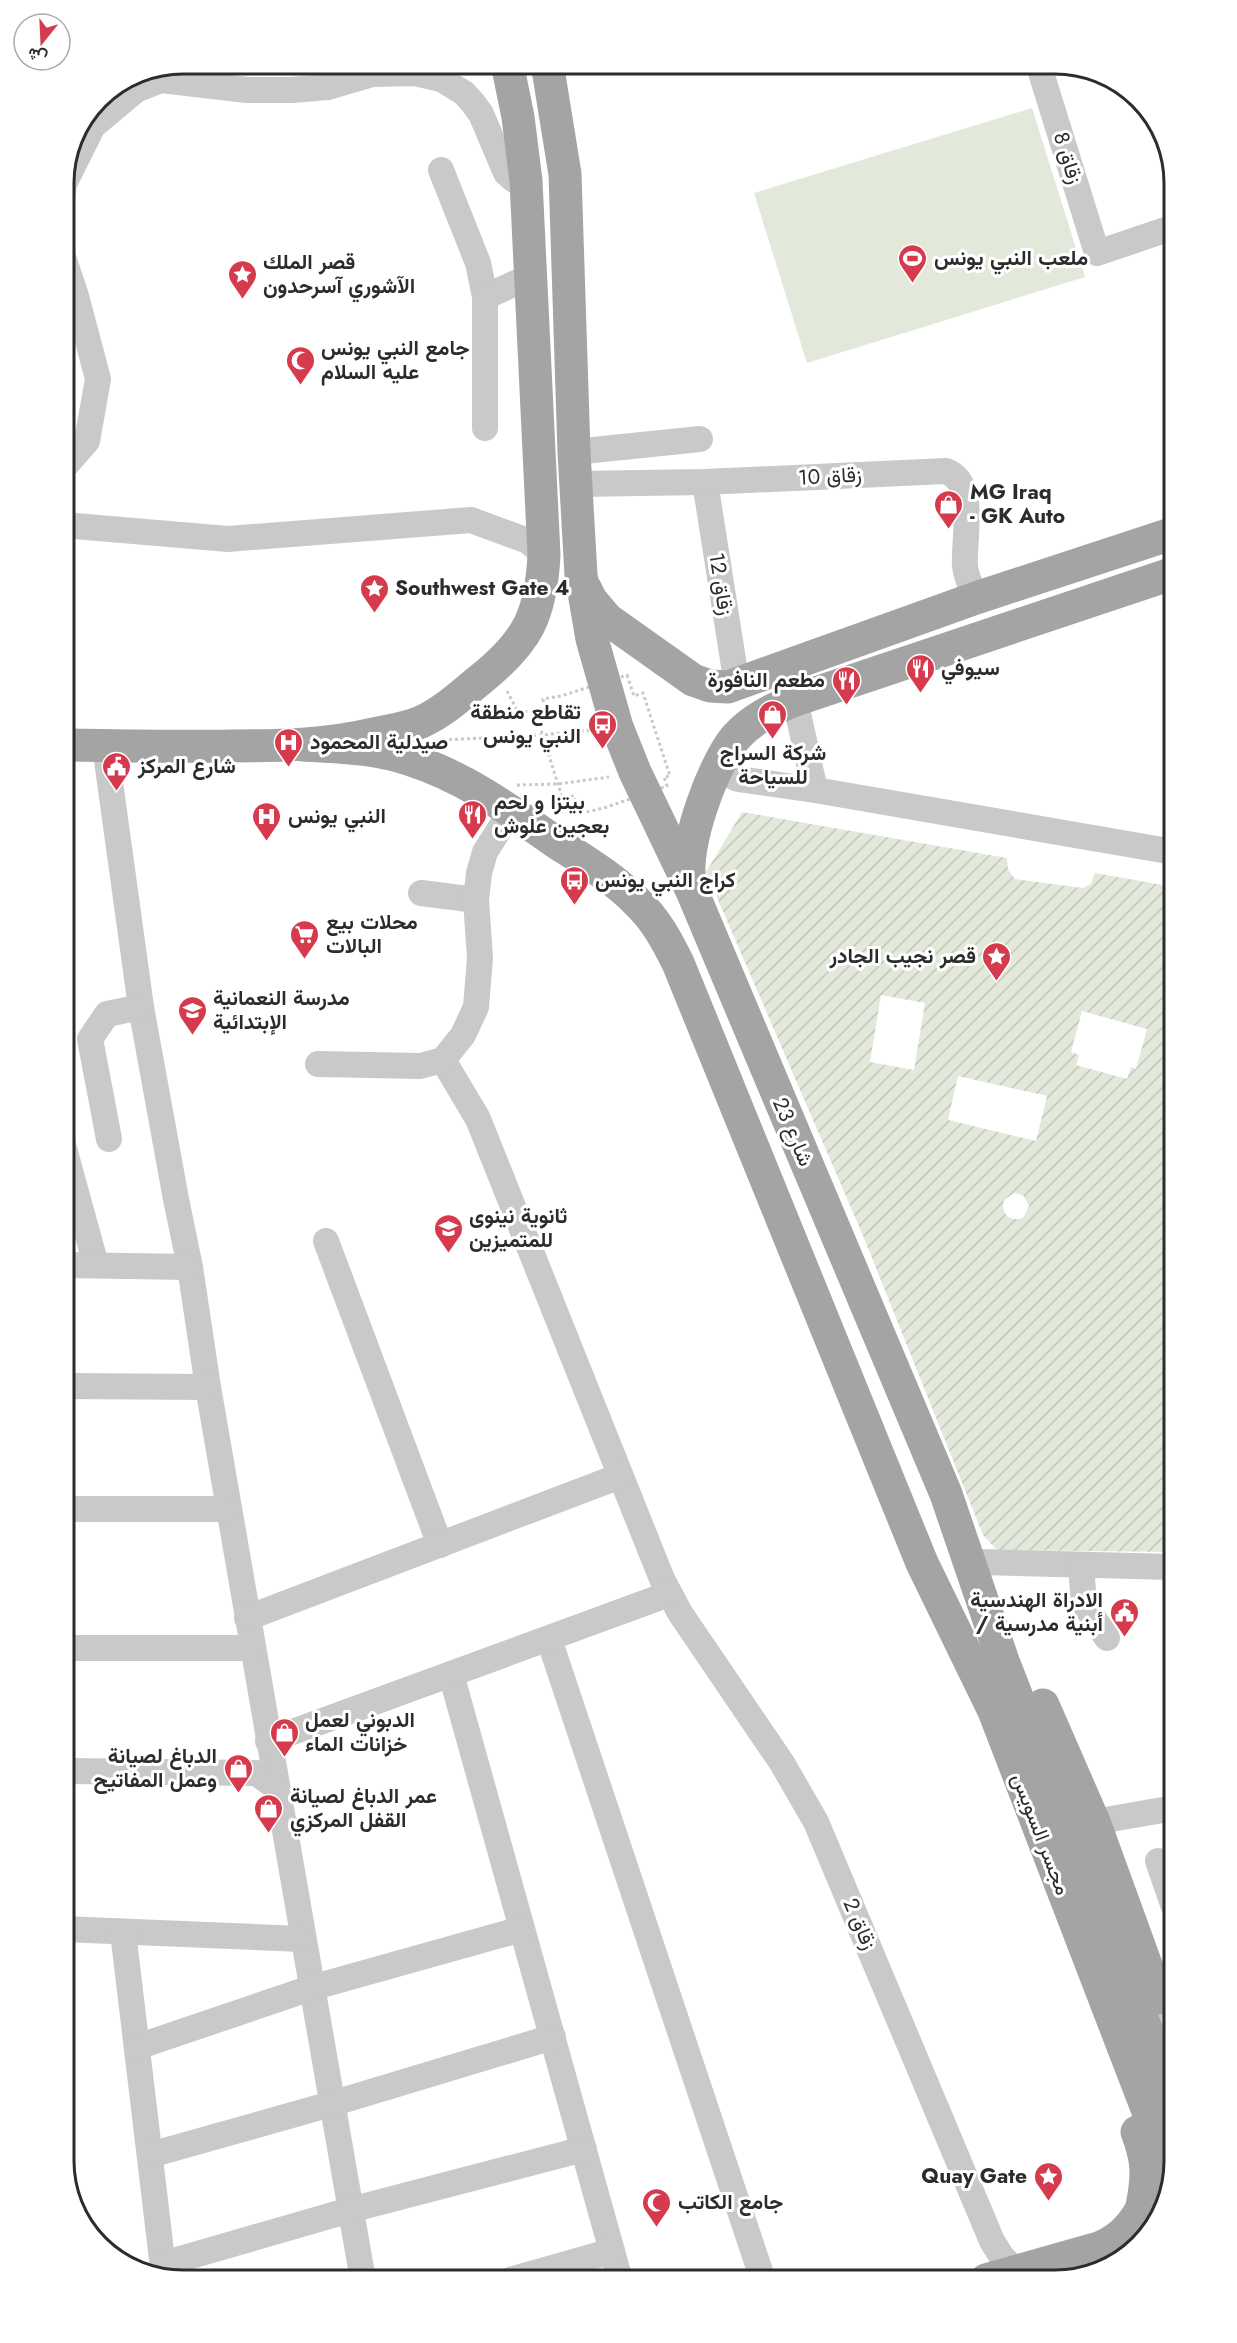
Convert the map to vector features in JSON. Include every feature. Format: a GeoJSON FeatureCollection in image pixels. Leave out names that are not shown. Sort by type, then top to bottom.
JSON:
{"type":"FeatureCollection","features":[{"type":"Feature","properties":{"kind":"main road"},"geometry":{"type":"LineString","coordinates":[[74,745],[303,746],[338,742],[420,722],[452,703],[495,667],[516,646],[532,622],[541,592],[544,555],[526,181],[518,117],[509,74]]}},
{"type":"Feature","properties":{"kind":"main road"},"geometry":{"type":"LineString","coordinates":[[549,74],[565,174],[574,452],[581,574],[591,600],[598,610],[619,627],[701,684],[719,688],[737,686],[976,598],[1164,537]]}},
{"type":"Feature","properties":{"kind":"main road"},"geometry":{"type":"LineString","coordinates":[[526,181],[565,174]]}},
{"type":"Feature","properties":{"kind":"main road","name":"شارع 23"},"geometry":{"type":"LineString","coordinates":[[581,574],[598,661],[617,727],[635,772],[692,891],[946,1494]]}},
{"type":"Feature","properties":{"kind":"main road"},"geometry":{"type":"LineString","coordinates":[[692,891],[688,860],[691,842],[706,798],[735,738],[750,724],[771,710],[1164,576]]}},
{"type":"Feature","properties":{"kind":"main road","name":"شارع 23"},"geometry":{"type":"LineString","coordinates":[[303,746],[365,749],[409,759],[461,781],[511,798],[638,903],[656,924],[678,963],[897,1503]]}},
{"type":"Feature","properties":{"kind":"main road"},"geometry":{"type":"LineString","coordinates":[[946,1494],[980,1562],[1094,1822],[1164,2008]]}},
{"type":"Feature","properties":{"kind":"main road","name":"مجسر السويس"},"geometry":{"type":"LineString","coordinates":[[946,1494],[1006,1704],[1164,2152]]}},
{"type":"Feature","properties":{"kind":"main road"},"geometry":{"type":"LineString","coordinates":[[897,1503],[927,1606],[1144,2151],[1147,2171],[1140,2219]]}},
{"type":"Feature","properties":{"kind":"main road","name":"مجسر السويس"},"geometry":{"type":"LineString","coordinates":[[897,1503],[944,1610],[980,1679],[1006,1704],[1164,2077]]}},
{"type":"Feature","properties":{"kind":"main road"},"geometry":{"type":"LineString","coordinates":[[1022,2270],[1112,2242],[1140,2219],[1155,2186],[1162,2180]]}},
{"type":"Feature","properties":{"kind":"street"},"geometry":{"type":"LineString","coordinates":[[76,161],[93,126],[136,90],[161,80],[247,90],[292,90],[328,87],[363,74]]}},
{"type":"Feature","properties":{"kind":"street"},"geometry":{"type":"LineString","coordinates":[[422,74],[453,85],[464,93],[481,114],[503,169],[509,178],[519,182],[526,181]]}},
{"type":"Feature","properties":{"kind":"street","name":"زقاق 8"},"geometry":{"type":"LineString","coordinates":[[1041,74],[1097,253],[1164,230]]}},
{"type":"Feature","properties":{"kind":"street"},"geometry":{"type":"LineString","coordinates":[[441,170],[478,263],[485,297],[485,428]]}},
{"type":"Feature","properties":{"kind":"street"},"geometry":{"type":"LineString","coordinates":[[485,297],[531,276]]}},
{"type":"Feature","properties":{"kind":"street"},"geometry":{"type":"LineString","coordinates":[[74,290],[98,379],[87,441],[74,456]]}},
{"type":"Feature","properties":{"kind":"street"},"geometry":{"type":"LineString","coordinates":[[574,452],[700,439]]}},
{"type":"Feature","properties":{"kind":"street","name":"زقاق 10"},"geometry":{"type":"LineString","coordinates":[[576,484],[705,482],[946,471],[956,475],[963,484],[966,496],[965,565],[976,598]]}},
{"type":"Feature","properties":{"kind":"street","name":"زقاق 12"},"geometry":{"type":"LineString","coordinates":[[705,482],[737,686]]}},
{"type":"Feature","properties":{"kind":"street"},"geometry":{"type":"LineString","coordinates":[[74,526],[228,539],[471,520],[528,542],[544,555]]}},
{"type":"Feature","properties":{"kind":"street"},"geometry":{"type":"LineString","coordinates":[[795,700],[815,790]]}},
{"type":"Feature","properties":{"kind":"street"},"geometry":{"type":"LineString","coordinates":[[105,746],[141,1007],[190,1267],[268,1742],[361,2269]]}},
{"type":"Feature","properties":{"kind":"street"},"geometry":{"type":"LineString","coordinates":[[727,752],[724,766],[732,777],[1164,850]]}},
{"type":"Feature","properties":{"kind":"street"},"geometry":{"type":"LineString","coordinates":[[318,1064],[420,1066],[443,1060],[463,1035],[476,1007],[480,958],[476,900],[479,873],[485,852],[511,798]]}},
{"type":"Feature","properties":{"kind":"street"},"geometry":{"type":"LineString","coordinates":[[421,893],[476,900]]}},
{"type":"Feature","properties":{"kind":"street"},"geometry":{"type":"LineString","coordinates":[[109,1139],[90,1039],[106,1014],[141,1007]]}},
{"type":"Feature","properties":{"kind":"street","name":"زقاق 2"},"geometry":{"type":"LineString","coordinates":[[443,1060],[478,1119],[669,1594],[782,1763],[816,1822],[992,2241],[1002,2257],[1001,2270]]}},
{"type":"Feature","properties":{"kind":"street"},"geometry":{"type":"LineString","coordinates":[[74,1185],[96,1265]]}},
{"type":"Feature","properties":{"kind":"street"},"geometry":{"type":"LineString","coordinates":[[326,1241],[440,1545]]}},
{"type":"Feature","properties":{"kind":"street"},"geometry":{"type":"LineString","coordinates":[[74,1265],[190,1267]]}},
{"type":"Feature","properties":{"kind":"street"},"geometry":{"type":"LineString","coordinates":[[74,1386],[208,1387]]}},
{"type":"Feature","properties":{"kind":"street"},"geometry":{"type":"LineString","coordinates":[[247,1618],[620,1476]]}},
{"type":"Feature","properties":{"kind":"street"},"geometry":{"type":"LineString","coordinates":[[74,1509],[229,1509]]}},
{"type":"Feature","properties":{"kind":"street"},"geometry":{"type":"LineString","coordinates":[[980,1562],[1164,1567]]}},
{"type":"Feature","properties":{"kind":"street"},"geometry":{"type":"LineString","coordinates":[[1081,1565],[1083,1604],[1107,1638]]}},
{"type":"Feature","properties":{"kind":"street"},"geometry":{"type":"LineString","coordinates":[[268,1742],[669,1594]]}},
{"type":"Feature","properties":{"kind":"street"},"geometry":{"type":"LineString","coordinates":[[549,1639],[761,2270]]}},
{"type":"Feature","properties":{"kind":"street"},"geometry":{"type":"LineString","coordinates":[[74,1648],[252,1648]]}},
{"type":"Feature","properties":{"kind":"street"},"geometry":{"type":"LineString","coordinates":[[452,1674],[617,2270]]}},
{"type":"Feature","properties":{"kind":"street"},"geometry":{"type":"LineString","coordinates":[[74,1771],[256,1773],[276,1786]]}},
{"type":"Feature","properties":{"kind":"street"},"geometry":{"type":"LineString","coordinates":[[1094,1822],[1164,1810]]}},
{"type":"Feature","properties":{"kind":"street"},"geometry":{"type":"LineString","coordinates":[[1158,1861],[1164,1878]]}},
{"type":"Feature","properties":{"kind":"street"},"geometry":{"type":"LineString","coordinates":[[137,2048],[311,1988],[522,1929]]}},
{"type":"Feature","properties":{"kind":"street"},"geometry":{"type":"LineString","coordinates":[[74,1930],[302,1939]]}},
{"type":"Feature","properties":{"kind":"street"},"geometry":{"type":"LineString","coordinates":[[123,1932],[164,2267]]}},
{"type":"Feature","properties":{"kind":"street"},"geometry":{"type":"LineString","coordinates":[[150,2155],[331,2104],[553,2037]]}},
{"type":"Feature","properties":{"kind":"street"},"geometry":{"type":"LineString","coordinates":[[170,2268],[350,2210],[584,2149]]}},
{"type":"Feature","properties":{"kind":"street"},"geometry":{"type":"LineString","coordinates":[[547,2269],[612,2251]]}},
{"type":"Feature","properties":{"kind":"path"},"geometry":{"type":"LineString","coordinates":[[495,667],[518,711],[535,711]]}},
{"type":"Feature","properties":{"kind":"path"},"geometry":{"type":"LineString","coordinates":[[511,798],[558,784],[596,779]]}},
{"type":"Feature","properties":{"kind":"shaded area"},"geometry":{"type":"Polygon","coordinates":[[[1032,108],[1085,277],[807,363],[754,193],[1032,108]]]}},
{"type":"Feature","properties":{"kind":"shaded area"},"geometry":{"type":"Polygon","coordinates":[[[742,812],[1007,858],[1008,870],[1015,879],[1083,888],[1091,884],[1095,873],[1164,885],[1164,1552],[997,1550],[983,1535],[864,1238],[706,872],[742,812]],[[881,995],[870,1062],[914,1070],[925,1003],[881,995]],[[1082,1011],[1071,1052],[1079,1055],[1076,1065],[1127,1079],[1131,1067],[1136,1069],[1147,1029],[1082,1011]],[[958,1076],[948,1120],[1036,1141],[1047,1096],[958,1076]],[[1014,1193],[1004,1200],[1003,1209],[1014,1219],[1023,1218],[1029,1206],[1023,1195],[1014,1193]]]}},
{"type":"Feature","properties":{"kind":"place","name":"ملعب النبي يونس"},"geometry":{"type":"Point","coordinates":[913,284]}},
{"type":"Feature","properties":{"kind":"place","name":"قصر الملك الآشوري آسرحدون"},"geometry":{"type":"Point","coordinates":[242,300]}},
{"type":"Feature","properties":{"kind":"place","name":"جامع النبي يونس عليه السلام"},"geometry":{"type":"Point","coordinates":[300,386]}},
{"type":"Feature","properties":{"kind":"place","name":"MG Iraq - GK Auto"},"geometry":{"type":"Point","coordinates":[949,530]}},
{"type":"Feature","properties":{"kind":"place","name":"Southwest Gate 4"},"geometry":{"type":"Point","coordinates":[374,614]}},
{"type":"Feature","properties":{"kind":"place","name":"سيوفي"},"geometry":{"type":"Point","coordinates":[920,694]}},
{"type":"Feature","properties":{"kind":"place","name":"مطعم النافورة"},"geometry":{"type":"Point","coordinates":[846,706]}},
{"type":"Feature","properties":{"kind":"place","name":"شركة السراج للسياحة"},"geometry":{"type":"Point","coordinates":[773,740]}},
{"type":"Feature","properties":{"kind":"place","name":"تقاطع منطقة النبي يونس"},"geometry":{"type":"Point","coordinates":[602,750]}},
{"type":"Feature","properties":{"kind":"place","name":"صيدلية المحمود"},"geometry":{"type":"Point","coordinates":[289,768]}},
{"type":"Feature","properties":{"kind":"place","name":"شارع المركز"},"geometry":{"type":"Point","coordinates":[117,792]}},
{"type":"Feature","properties":{"kind":"place","name":"بيتزا و لحم بعجين علوش"},"geometry":{"type":"Point","coordinates":[473,840]}},
{"type":"Feature","properties":{"kind":"place","name":"النبي يونس"},"geometry":{"type":"Point","coordinates":[267,842]}},
{"type":"Feature","properties":{"kind":"place","name":"كراج النبي يونس"},"geometry":{"type":"Point","coordinates":[574,906]}},
{"type":"Feature","properties":{"kind":"place","name":"محلات بيع البالات"},"geometry":{"type":"Point","coordinates":[305,960]}},
{"type":"Feature","properties":{"kind":"place","name":"قصر نجيب الجادر"},"geometry":{"type":"Point","coordinates":[997,982]}},
{"type":"Feature","properties":{"kind":"place","name":"مدرسة النعمانية الإبتدائية"},"geometry":{"type":"Point","coordinates":[192,1036]}},
{"type":"Feature","properties":{"kind":"place","name":"ثانوية نينوى للمتميزين"},"geometry":{"type":"Point","coordinates":[448,1254]}},
{"type":"Feature","properties":{"kind":"place","name":"الادراة الهندسية / أبنية مدرسية"},"geometry":{"type":"Point","coordinates":[1124,1638]}},
{"type":"Feature","properties":{"kind":"place","name":"الدبوني لعمل خزانات الماء"},"geometry":{"type":"Point","coordinates":[284,1758]}},
{"type":"Feature","properties":{"kind":"place","name":"الدباغ لصيانة وعمل المفاتيح"},"geometry":{"type":"Point","coordinates":[238,1794]}},
{"type":"Feature","properties":{"kind":"place","name":"عمر الدباغ لصيانة القفل المركزي"},"geometry":{"type":"Point","coordinates":[269,1834]}},
{"type":"Feature","properties":{"kind":"place","name":"Quay Gate"},"geometry":{"type":"Point","coordinates":[1048,2202]}},
{"type":"Feature","properties":{"kind":"place","name":"جامع الكاتب"},"geometry":{"type":"Point","coordinates":[657,2228]}}]}
